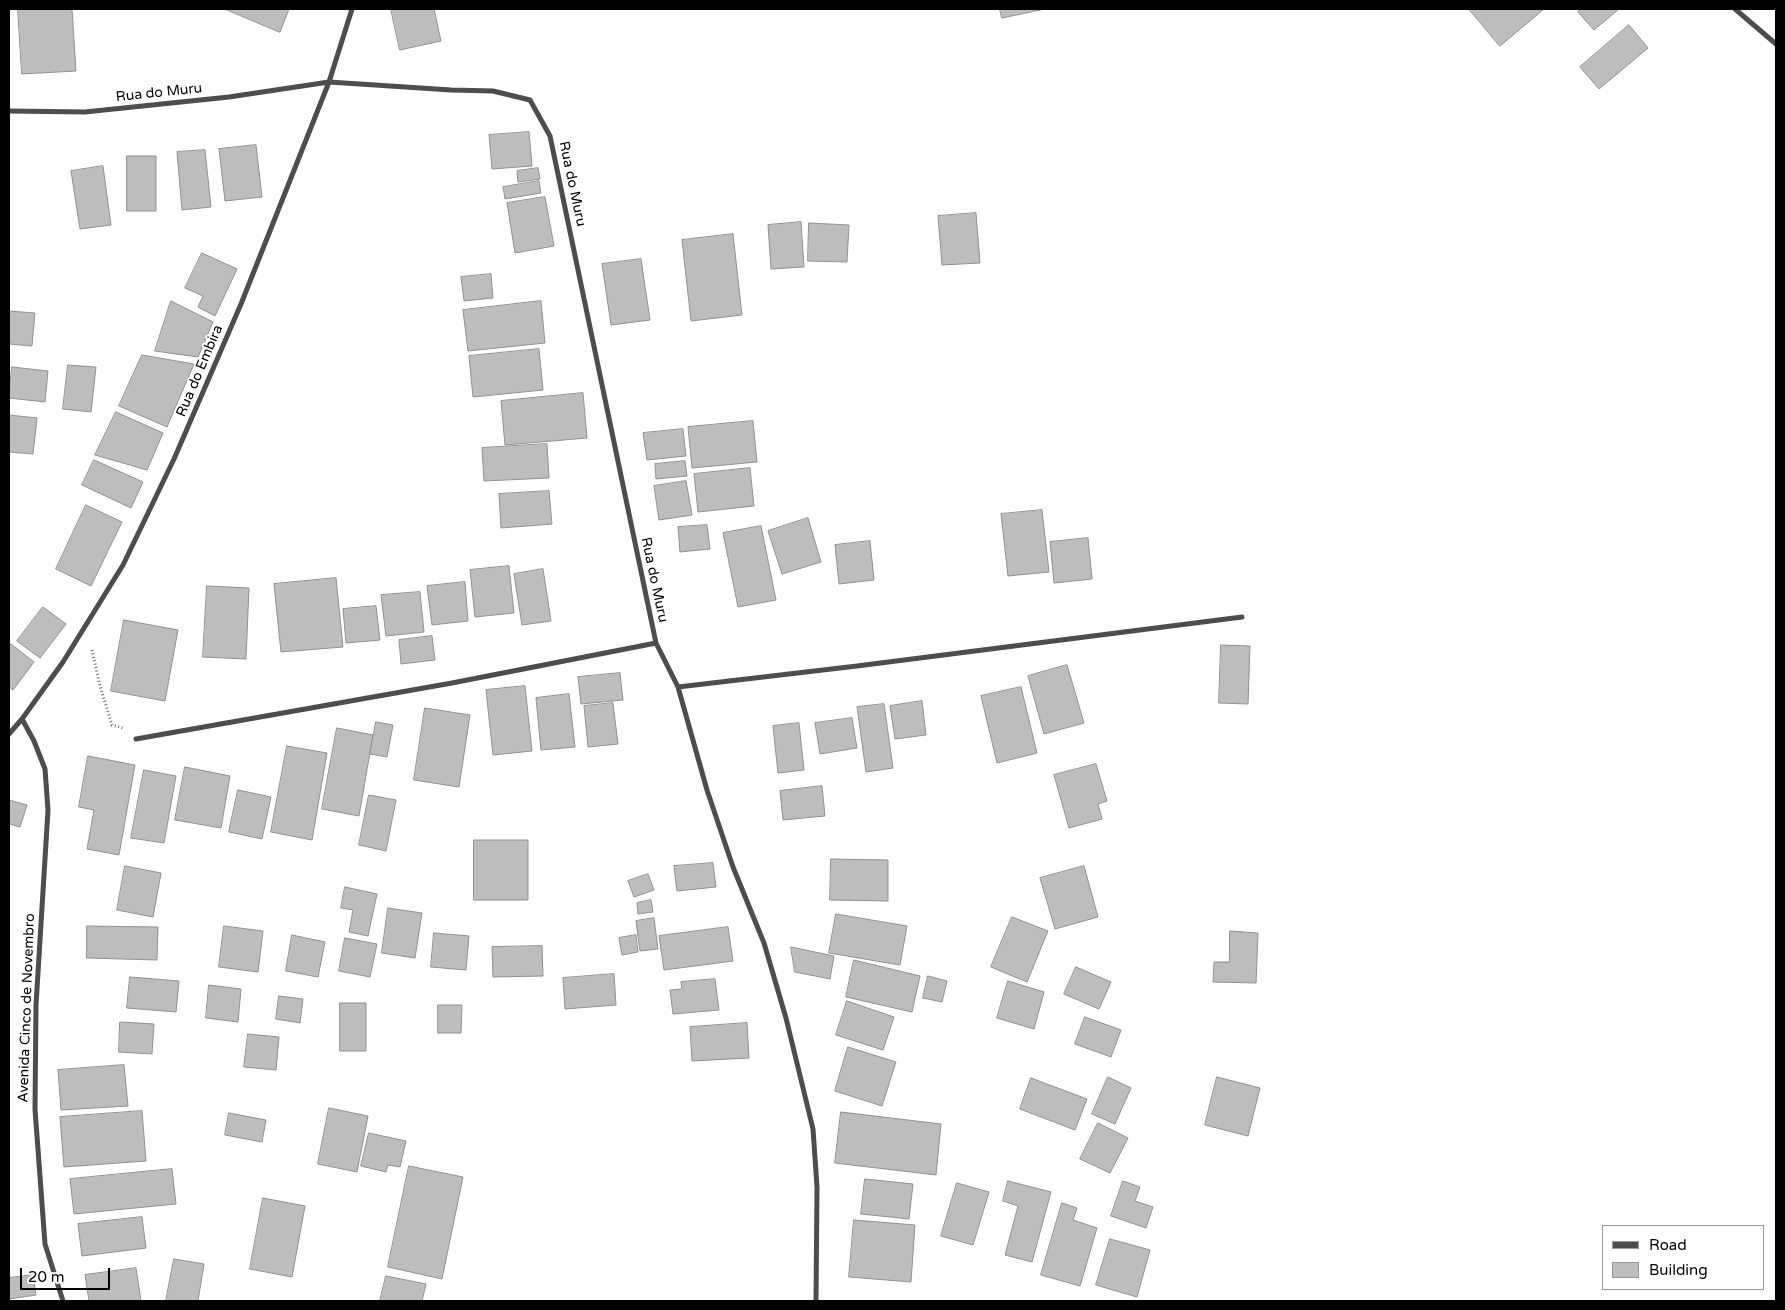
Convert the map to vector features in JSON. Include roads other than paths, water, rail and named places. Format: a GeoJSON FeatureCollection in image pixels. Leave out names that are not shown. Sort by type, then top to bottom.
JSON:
{"type":"FeatureCollection","features":[{"type":"Feature","properties":{"kind":"street","name":"Rua do Embira"},"geometry":{"type":"LineString","coordinates":[[9,734],[63,662],[122,565],[174,459],[241,304],[328,82],[352,9]]}},
{"type":"Feature","properties":{"kind":"street"},"geometry":{"type":"LineString","coordinates":[[1735,9],[1776,44]]}},
{"type":"Feature","properties":{"kind":"street","name":"Rua do Muru"},"geometry":{"type":"LineString","coordinates":[[9,111],[85,112],[229,97],[328,82],[493,91],[530,100],[550,136],[656,644],[678,687],[707,790],[732,867],[764,943],[786,1018],[813,1129],[817,1187],[816,1301]]}},
{"type":"Feature","properties":{"kind":"street"},"geometry":{"type":"LineString","coordinates":[[678,687],[1242,617]]}},
{"type":"Feature","properties":{"kind":"street"},"geometry":{"type":"LineString","coordinates":[[136,739],[452,683],[656,644]]}},
{"type":"Feature","properties":{"kind":"street","name":"Avenida Cinco de Novembro"},"geometry":{"type":"LineString","coordinates":[[22,719],[34,741],[44,769],[48,810],[36,1006],[35,1109],[45,1244],[63,1301]]}}]}
